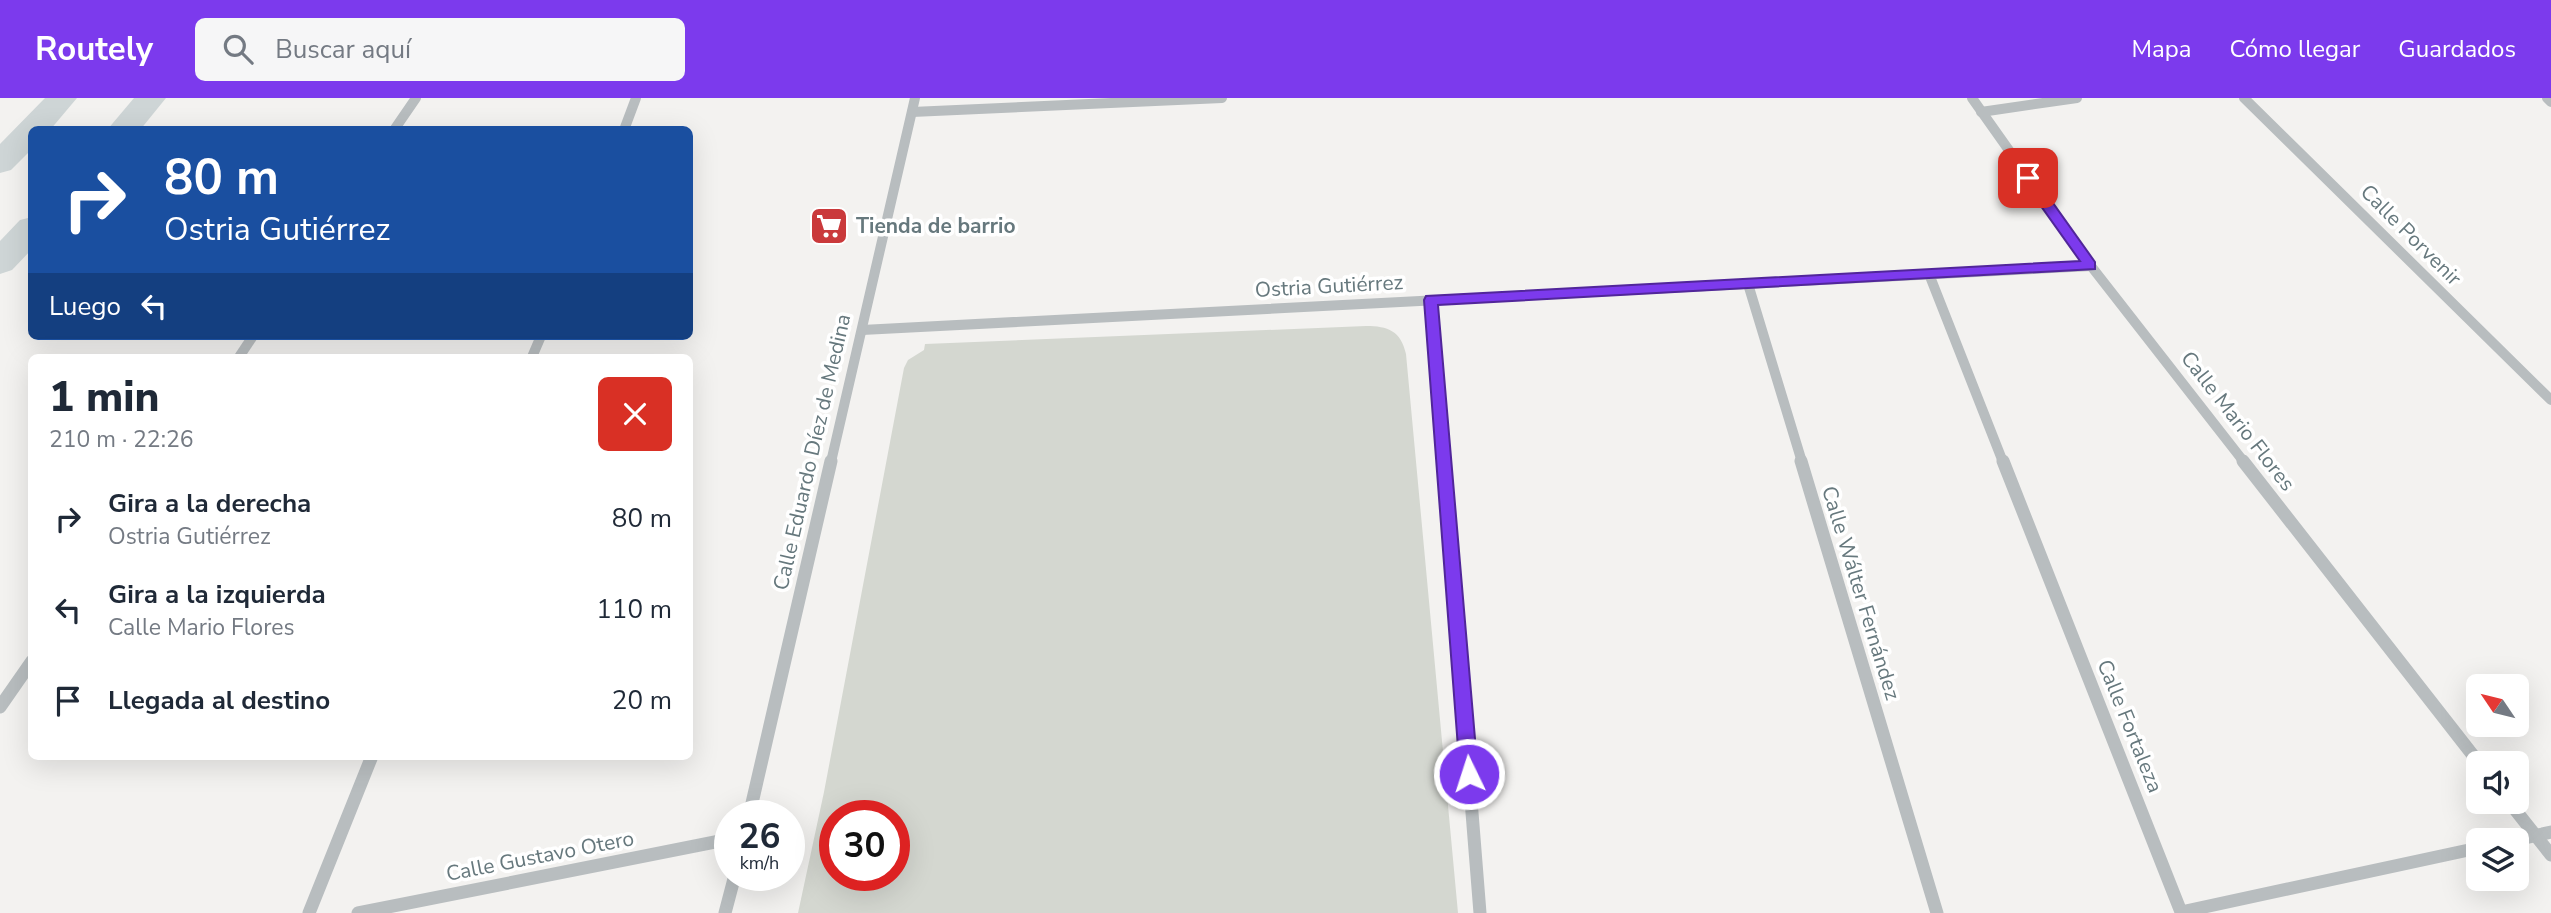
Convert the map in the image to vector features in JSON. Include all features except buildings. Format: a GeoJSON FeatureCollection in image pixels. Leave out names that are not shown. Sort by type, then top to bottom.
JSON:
{"type":"FeatureCollection","features":[{"type":"Feature","properties":{"kind":"main road"},"geometry":{"type":"LineString","coordinates":[[36,126],[62,98]]}},
{"type":"Feature","properties":{"kind":"main road"},"geometry":{"type":"LineString","coordinates":[[126,126],[151,98]]}},
{"type":"Feature","properties":{"kind":"main road"},"geometry":{"type":"LineString","coordinates":[[0,163],[28,134]]}},
{"type":"Feature","properties":{"kind":"main road"},"geometry":{"type":"LineString","coordinates":[[0,262],[28,232]]}},
{"type":"Feature","properties":{"kind":"street"},"geometry":{"type":"LineString","coordinates":[[397,126],[416,98]]}},
{"type":"Feature","properties":{"kind":"street"},"geometry":{"type":"LineString","coordinates":[[626,126],[636,98]]}},
{"type":"Feature","properties":{"kind":"street","name":"Calle Eduardo Díez de Medina"},"geometry":{"type":"LineString","coordinates":[[753,800],[915,98]]}},
{"type":"Feature","properties":{"kind":"street"},"geometry":{"type":"LineString","coordinates":[[912,112],[1222,98]]}},
{"type":"Feature","properties":{"kind":"street","name":"Calle Mario Flores"},"geometry":{"type":"LineString","coordinates":[[1972,98],[2091,266],[2470,751]]}},
{"type":"Feature","properties":{"kind":"street"},"geometry":{"type":"LineString","coordinates":[[1981,112],[2077,98]]}},
{"type":"Feature","properties":{"kind":"street","name":"Calle Porvenir"},"geometry":{"type":"LineString","coordinates":[[2244,98],[2551,400]]}},
{"type":"Feature","properties":{"kind":"street"},"geometry":{"type":"LineString","coordinates":[[2547,98],[2551,102]]}},
{"type":"Feature","properties":{"kind":"street","name":"Ostria Gutiérrez"},"geometry":{"type":"LineString","coordinates":[[862,330],[2091,266]]}},
{"type":"Feature","properties":{"kind":"street","name":"Calle Fortaleza"},"geometry":{"type":"LineString","coordinates":[[1929,274],[2181,912],[2466,851]]}},
{"type":"Feature","properties":{"kind":"street","name":"Calle Wálter Fernández"},"geometry":{"type":"LineString","coordinates":[[1748,284],[1937,913]]}},
{"type":"Feature","properties":{"kind":"street"},"geometry":{"type":"LineString","coordinates":[[1431,300],[1480,913]]}},
{"type":"Feature","properties":{"kind":"street"},"geometry":{"type":"LineString","coordinates":[[0,707],[28,667]]}},
{"type":"Feature","properties":{"kind":"street"},"geometry":{"type":"LineString","coordinates":[[309,913],[370,760]]}},
{"type":"Feature","properties":{"kind":"street"},"geometry":{"type":"LineString","coordinates":[[2522,814],[2544,834],[2551,855]]}},
{"type":"Feature","properties":{"kind":"street","name":"Calle Gustavo Otero"},"geometry":{"type":"LineString","coordinates":[[358,913],[714,842]]}},
{"type":"Feature","properties":{"kind":"street"},"geometry":{"type":"LineString","coordinates":[[725,913],[731,891]]}},
{"type":"Feature","properties":{"kind":"shaded area"},"geometry":{"type":"Polygon","coordinates":[[[1366,326],[1381,327],[1397,335],[1406,354],[1458,913],[798,913],[803,891],[805,891],[819,815],[819,891],[910,891],[910,800],[822,800],[904,368],[908,360],[924,350],[925,344],[1366,326]]]}},
{"type":"Feature","properties":{"kind":"place","name":"Tienda de barrio"},"geometry":{"type":"Point","coordinates":[829,226]}},
{"type":"Feature","properties":{"kind":"route"},"geometry":{"type":"LineString","coordinates":[[1469,774],[1431,300],[2091,266],[2028,178]]}}]}
